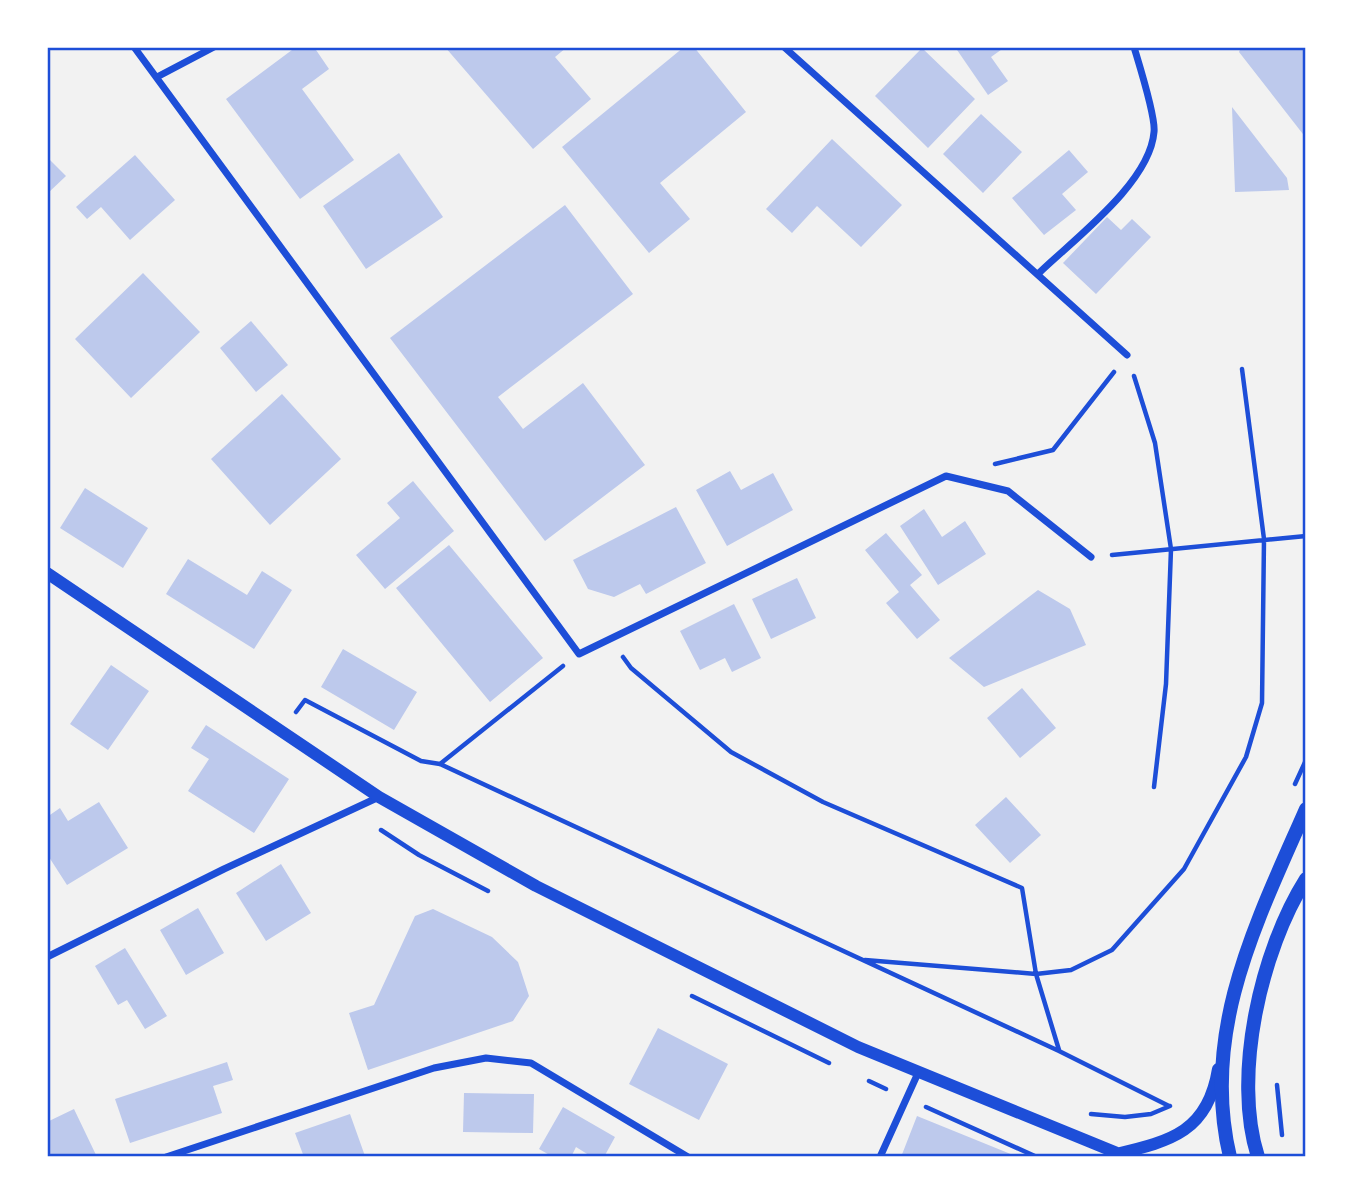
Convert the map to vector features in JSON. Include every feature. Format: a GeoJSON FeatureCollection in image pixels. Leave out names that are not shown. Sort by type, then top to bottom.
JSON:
{"type":"FeatureCollection","features":[{"type":"Feature","properties":{"kind":"main road"},"geometry":{"type":"LineString","coordinates":[[1230,1157],[1221,1106],[1221,1052],[1247,946],[1306,809]]}},
{"type":"Feature","properties":{"kind":"main road"},"geometry":{"type":"LineString","coordinates":[[1253,1155],[1248,1097],[1257,1015],[1279,933],[1306,879]]}},
{"type":"Feature","properties":{"kind":"street"},"geometry":{"type":"LineString","coordinates":[[134,47],[579,654],[946,476],[1008,491],[1091,557]]}},
{"type":"Feature","properties":{"kind":"street"},"geometry":{"type":"LineString","coordinates":[[157,77],[214,47]]}},
{"type":"Feature","properties":{"kind":"street"},"geometry":{"type":"LineString","coordinates":[[783,47],[1039,273],[1127,355]]}},
{"type":"Feature","properties":{"kind":"street"},"geometry":{"type":"LineString","coordinates":[[1039,273],[1125,190],[1144,164],[1155,131],[1134,47]]}},
{"type":"Feature","properties":{"kind":"street"},"geometry":{"type":"LineString","coordinates":[[47,573],[379,797],[536,886],[858,1047],[1121,1156],[1166,1140],[1194,1124],[1206,1110],[1215,1090],[1221,1052]]}},
{"type":"Feature","properties":{"kind":"street"},"geometry":{"type":"LineString","coordinates":[[47,957],[224,869],[379,797]]}},
{"type":"Feature","properties":{"kind":"street"},"geometry":{"type":"LineString","coordinates":[[166,1157],[434,1068],[486,1058],[531,1063],[688,1157]]}},
{"type":"Feature","properties":{"kind":"street"},"geometry":{"type":"LineString","coordinates":[[880,1157],[918,1073]]}},
{"type":"Feature","properties":{"kind":"path"},"geometry":{"type":"LineString","coordinates":[[946,476],[1053,450],[1127,355]]}},
{"type":"Feature","properties":{"kind":"path"},"geometry":{"type":"LineString","coordinates":[[1127,355],[1155,443],[1171,549],[1166,684],[1154,787]]}},
{"type":"Feature","properties":{"kind":"path"},"geometry":{"type":"LineString","coordinates":[[861,959],[1036,974],[1071,970],[1112,950],[1184,869],[1246,757],[1262,703],[1264,539],[1242,369]]}},
{"type":"Feature","properties":{"kind":"path"},"geometry":{"type":"LineString","coordinates":[[1091,557],[1306,536]]}},
{"type":"Feature","properties":{"kind":"path"},"geometry":{"type":"LineString","coordinates":[[612,640],[631,668],[731,752],[823,802],[1022,888],[1036,974],[1059,1051]]}},
{"type":"Feature","properties":{"kind":"path"},"geometry":{"type":"LineString","coordinates":[[440,764],[579,654]]}},
{"type":"Feature","properties":{"kind":"path"},"geometry":{"type":"LineString","coordinates":[[281,733],[305,700],[421,761],[440,764],[1059,1051],[1169,1106]]}},
{"type":"Feature","properties":{"kind":"path"},"geometry":{"type":"LineString","coordinates":[[1277,1082],[1283,1144]]}},
{"type":"Feature","properties":{"kind":"building"},"geometry":{"type":"Polygon","coordinates":[[[296,47],[314,47],[329,69],[302,89],[354,160],[300,199],[226,99],[296,47]]]}},
{"type":"Feature","properties":{"kind":"building"},"geometry":{"type":"Polygon","coordinates":[[[445,47],[567,47],[555,57],[591,99],[533,149],[445,47]]]}},
{"type":"Feature","properties":{"kind":"building"},"geometry":{"type":"Polygon","coordinates":[[[684,47],[694,47],[746,112],[660,183],[690,219],[649,253],[562,147],[684,47]]]}},
{"type":"Feature","properties":{"kind":"building"},"geometry":{"type":"Polygon","coordinates":[[[955,47],[1005,47],[991,57],[1008,81],[988,95],[955,47]]]}},
{"type":"Feature","properties":{"kind":"building"},"geometry":{"type":"Polygon","coordinates":[[[1241,47],[1303,47],[1306,51],[1306,138],[1239,52],[1241,47]]]}},
{"type":"Feature","properties":{"kind":"building"},"geometry":{"type":"Polygon","coordinates":[[[922,48],[975,99],[928,148],[875,96],[922,48]]]}},
{"type":"Feature","properties":{"kind":"building"},"geometry":{"type":"Polygon","coordinates":[[[1232,107],[1287,178],[1289,190],[1235,192],[1232,107]]]}},
{"type":"Feature","properties":{"kind":"building"},"geometry":{"type":"Polygon","coordinates":[[[981,114],[1022,152],[983,193],[943,154],[981,114]]]}},
{"type":"Feature","properties":{"kind":"building"},"geometry":{"type":"Polygon","coordinates":[[[832,139],[902,205],[861,247],[817,206],[792,233],[766,209],[832,139]]]}},
{"type":"Feature","properties":{"kind":"building"},"geometry":{"type":"Polygon","coordinates":[[[1069,150],[1088,172],[1062,194],[1076,210],[1044,235],[1012,198],[1069,150]]]}},
{"type":"Feature","properties":{"kind":"building"},"geometry":{"type":"Polygon","coordinates":[[[399,153],[443,217],[366,269],[323,206],[399,153]]]}},
{"type":"Feature","properties":{"kind":"building"},"geometry":{"type":"Polygon","coordinates":[[[135,155],[175,200],[130,240],[101,207],[87,219],[76,207],[135,155]]]}},
{"type":"Feature","properties":{"kind":"building"},"geometry":{"type":"Polygon","coordinates":[[[47,157],[66,176],[47,194],[47,157]]]}},
{"type":"Feature","properties":{"kind":"building"},"geometry":{"type":"Polygon","coordinates":[[[565,205],[633,294],[498,397],[523,429],[583,383],[645,465],[545,541],[390,338],[565,205]]]}},
{"type":"Feature","properties":{"kind":"building"},"geometry":{"type":"Polygon","coordinates":[[[1107,217],[1121,230],[1132,219],[1151,237],[1096,294],[1063,263],[1107,217]]]}},
{"type":"Feature","properties":{"kind":"building"},"geometry":{"type":"Polygon","coordinates":[[[143,273],[200,332],[131,398],[75,339],[143,273]]]}},
{"type":"Feature","properties":{"kind":"building"},"geometry":{"type":"Polygon","coordinates":[[[251,321],[288,365],[256,392],[220,348],[251,321]]]}},
{"type":"Feature","properties":{"kind":"building"},"geometry":{"type":"Polygon","coordinates":[[[282,394],[341,459],[270,525],[211,459],[282,394]]]}},
{"type":"Feature","properties":{"kind":"building"},"geometry":{"type":"Polygon","coordinates":[[[730,471],[741,490],[773,473],[793,510],[727,546],[696,490],[730,471]]]}},
{"type":"Feature","properties":{"kind":"building"},"geometry":{"type":"Polygon","coordinates":[[[413,481],[454,531],[385,589],[356,555],[400,518],[387,503],[413,481]]]}},
{"type":"Feature","properties":{"kind":"building"},"geometry":{"type":"Polygon","coordinates":[[[85,488],[148,528],[123,568],[60,528],[85,488]]]}},
{"type":"Feature","properties":{"kind":"building"},"geometry":{"type":"Polygon","coordinates":[[[676,507],[706,563],[646,594],[640,584],[614,597],[588,589],[573,560],[676,507]]]}},
{"type":"Feature","properties":{"kind":"building"},"geometry":{"type":"Polygon","coordinates":[[[924,509],[942,537],[965,521],[986,554],[938,585],[900,526],[924,509]]]}},
{"type":"Feature","properties":{"kind":"building"},"geometry":{"type":"Polygon","coordinates":[[[886,533],[922,575],[910,585],[940,620],[917,639],[886,603],[899,592],[865,550],[886,533]]]}},
{"type":"Feature","properties":{"kind":"building"},"geometry":{"type":"Polygon","coordinates":[[[449,545],[543,658],[490,702],[396,588],[449,545]]]}},
{"type":"Feature","properties":{"kind":"building"},"geometry":{"type":"Polygon","coordinates":[[[188,559],[247,595],[262,571],[292,590],[254,649],[166,594],[188,559]]]}},
{"type":"Feature","properties":{"kind":"building"},"geometry":{"type":"Polygon","coordinates":[[[797,578],[816,618],[771,639],[752,599],[797,578]]]}},
{"type":"Feature","properties":{"kind":"building"},"geometry":{"type":"Polygon","coordinates":[[[1038,590],[1070,609],[1086,645],[984,687],[949,658],[1038,590]]]}},
{"type":"Feature","properties":{"kind":"building"},"geometry":{"type":"Polygon","coordinates":[[[734,604],[761,658],[732,672],[725,658],[700,670],[680,631],[734,604]]]}},
{"type":"Feature","properties":{"kind":"building"},"geometry":{"type":"Polygon","coordinates":[[[343,649],[417,692],[394,730],[321,687],[343,649]]]}},
{"type":"Feature","properties":{"kind":"building"},"geometry":{"type":"Polygon","coordinates":[[[111,665],[149,691],[108,750],[70,724],[111,665]]]}},
{"type":"Feature","properties":{"kind":"building"},"geometry":{"type":"Polygon","coordinates":[[[1022,688],[1056,728],[1020,758],[987,718],[1022,688]]]}},
{"type":"Feature","properties":{"kind":"building"},"geometry":{"type":"Polygon","coordinates":[[[206,725],[289,779],[254,833],[188,791],[209,759],[191,748],[206,725]]]}},
{"type":"Feature","properties":{"kind":"building"},"geometry":{"type":"Polygon","coordinates":[[[1006,797],[1041,835],[1010,863],[975,825],[1006,797]]]}},
{"type":"Feature","properties":{"kind":"building"},"geometry":{"type":"Polygon","coordinates":[[[99,802],[128,848],[67,885],[47,854],[47,817],[60,808],[68,821],[99,802]]]}},
{"type":"Feature","properties":{"kind":"building"},"geometry":{"type":"Polygon","coordinates":[[[281,864],[311,913],[266,941],[236,893],[281,864]]]}},
{"type":"Feature","properties":{"kind":"building"},"geometry":{"type":"Polygon","coordinates":[[[198,908],[224,953],[186,975],[160,930],[198,908]]]}},
{"type":"Feature","properties":{"kind":"building"},"geometry":{"type":"Polygon","coordinates":[[[433,909],[492,937],[518,962],[529,996],[513,1021],[368,1070],[349,1013],[374,1005],[415,916],[433,909]]]}},
{"type":"Feature","properties":{"kind":"building"},"geometry":{"type":"Polygon","coordinates":[[[125,948],[167,1016],[145,1029],[127,1000],[118,1005],[95,966],[125,948]]]}},
{"type":"Feature","properties":{"kind":"building"},"geometry":{"type":"Polygon","coordinates":[[[658,1028],[728,1064],[699,1120],[629,1084],[658,1028]]]}},
{"type":"Feature","properties":{"kind":"building"},"geometry":{"type":"Polygon","coordinates":[[[227,1062],[233,1080],[213,1086],[222,1113],[130,1143],[115,1099],[227,1062]]]}},
{"type":"Feature","properties":{"kind":"building"},"geometry":{"type":"Polygon","coordinates":[[[464,1093],[534,1094],[533,1133],[463,1132],[464,1093]]]}},
{"type":"Feature","properties":{"kind":"building"},"geometry":{"type":"Polygon","coordinates":[[[563,1107],[615,1137],[604,1157],[592,1157],[576,1147],[571,1157],[553,1157],[539,1149],[563,1107]]]}},
{"type":"Feature","properties":{"kind":"building"},"geometry":{"type":"Polygon","coordinates":[[[74,1109],[97,1157],[47,1157],[47,1122],[74,1109]]]}},
{"type":"Feature","properties":{"kind":"building"},"geometry":{"type":"Polygon","coordinates":[[[350,1114],[365,1156],[304,1157],[295,1133],[350,1114]]]}},
{"type":"Feature","properties":{"kind":"building"},"geometry":{"type":"Polygon","coordinates":[[[917,1116],[1018,1157],[901,1157],[917,1116]]]}}]}
